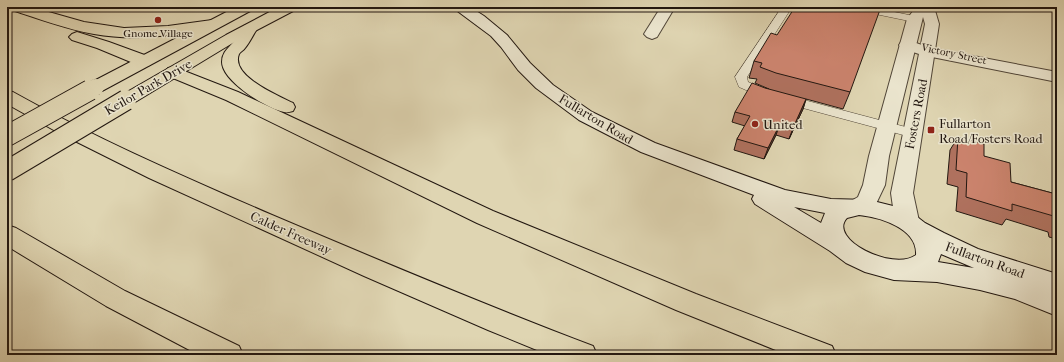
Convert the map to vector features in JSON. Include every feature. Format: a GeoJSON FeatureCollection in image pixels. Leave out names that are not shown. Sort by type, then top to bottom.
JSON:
{"type":"FeatureCollection","features":[{"type":"Feature","properties":{"kind":"main road"},"geometry":{"type":"LineString","coordinates":[[17,7],[92,28],[123,32],[163,32],[212,24]]}},
{"type":"Feature","properties":{"kind":"main road","name":"Keilor Park Drive"},"geometry":{"type":"LineString","coordinates":[[7,136],[212,24],[247,7]]}},
{"type":"Feature","properties":{"kind":"main road","name":"Keilor Park Drive"},"geometry":{"type":"LineString","coordinates":[[7,171],[174,72],[290,7]]}},
{"type":"Feature","properties":{"kind":"main road"},"geometry":{"type":"LineString","coordinates":[[7,14],[103,45],[232,96],[485,217],[686,302],[820,355]]}},
{"type":"Feature","properties":{"kind":"main road"},"geometry":{"type":"LineString","coordinates":[[249,29],[240,44],[230,56],[229,63],[237,78],[291,110],[378,166]]}},
{"type":"Feature","properties":{"kind":"main road","name":"Calder Freeway"},"geometry":{"type":"LineString","coordinates":[[7,96],[32,111],[90,141],[222,202],[393,278],[582,355]]}},
{"type":"Feature","properties":{"kind":"main road"},"geometry":{"type":"LineString","coordinates":[[7,234],[41,256],[170,328],[214,355]]}},
{"type":"Feature","properties":{"kind":"main road"},"geometry":{"type":"LineString","coordinates":[[170,328],[228,355]]}},
{"type":"Feature","properties":{"kind":"street","name":"Fullarton Road"},"geometry":{"type":"LineString","coordinates":[[459,7],[479,19],[490,28],[507,44],[526,69],[547,88],[590,119],[657,152],[782,197],[817,205],[883,210],[911,225],[944,246],[966,255],[1057,284]]}},
{"type":"Feature","properties":{"kind":"street"},"geometry":{"type":"LineString","coordinates":[[652,34],[668,7]]}},
{"type":"Feature","properties":{"kind":"street","name":"Fosters Road"},"geometry":{"type":"LineString","coordinates":[[838,244],[833,232],[832,224],[834,217],[840,211],[854,207],[866,200],[874,185],[879,156],[907,45],[922,11],[932,24],[902,193],[911,225]]}},
{"type":"Feature","properties":{"kind":"street","name":"Victory Street"},"geometry":{"type":"LineString","coordinates":[[907,45],[1057,77]]}},
{"type":"Feature","properties":{"kind":"street","name":"Fullarton Road"},"geometry":{"type":"LineString","coordinates":[[738,182],[861,260],[876,266],[892,270],[951,273],[1024,291],[1057,305]]}},
{"type":"Feature","properties":{"kind":"street"},"geometry":{"type":"LineString","coordinates":[[906,270],[919,266],[927,259],[929,250],[925,239],[911,225]]}},
{"type":"Feature","properties":{"kind":"lane"},"geometry":{"type":"LineString","coordinates":[[787,7],[741,77],[743,84],[766,94],[912,134]]}},
{"type":"Feature","properties":{"kind":"lane"},"geometry":{"type":"LineString","coordinates":[[856,7],[922,11]]}},
{"type":"Feature","properties":{"kind":"building"},"geometry":{"type":"Polygon","coordinates":[[[795,7],[881,7],[850,92],[776,73],[760,67],[762,63],[754,61],[771,33],[777,35],[795,7]]]}},
{"type":"Feature","properties":{"kind":"building"},"geometry":{"type":"Polygon","coordinates":[[[752,83],[806,99],[793,128],[780,124],[768,148],[737,139],[750,116],[735,112],[752,83]]]}},
{"type":"Feature","properties":{"kind":"building"},"geometry":{"type":"Polygon","coordinates":[[[958,137],[984,144],[984,156],[1010,163],[1011,182],[1056,194],[1057,188],[1057,217],[1012,204],[1012,211],[966,197],[967,173],[956,170],[958,137]]]}},
{"type":"Feature","properties":{"kind":"place","name":"Gnome Village"},"geometry":{"type":"Point","coordinates":[158,20]}},
{"type":"Feature","properties":{"kind":"place","name":"United"},"geometry":{"type":"Point","coordinates":[755,124]}},
{"type":"Feature","properties":{"kind":"place","name":"Fullarton Road/Fosters Road"},"geometry":{"type":"Point","coordinates":[931,130]}}]}
